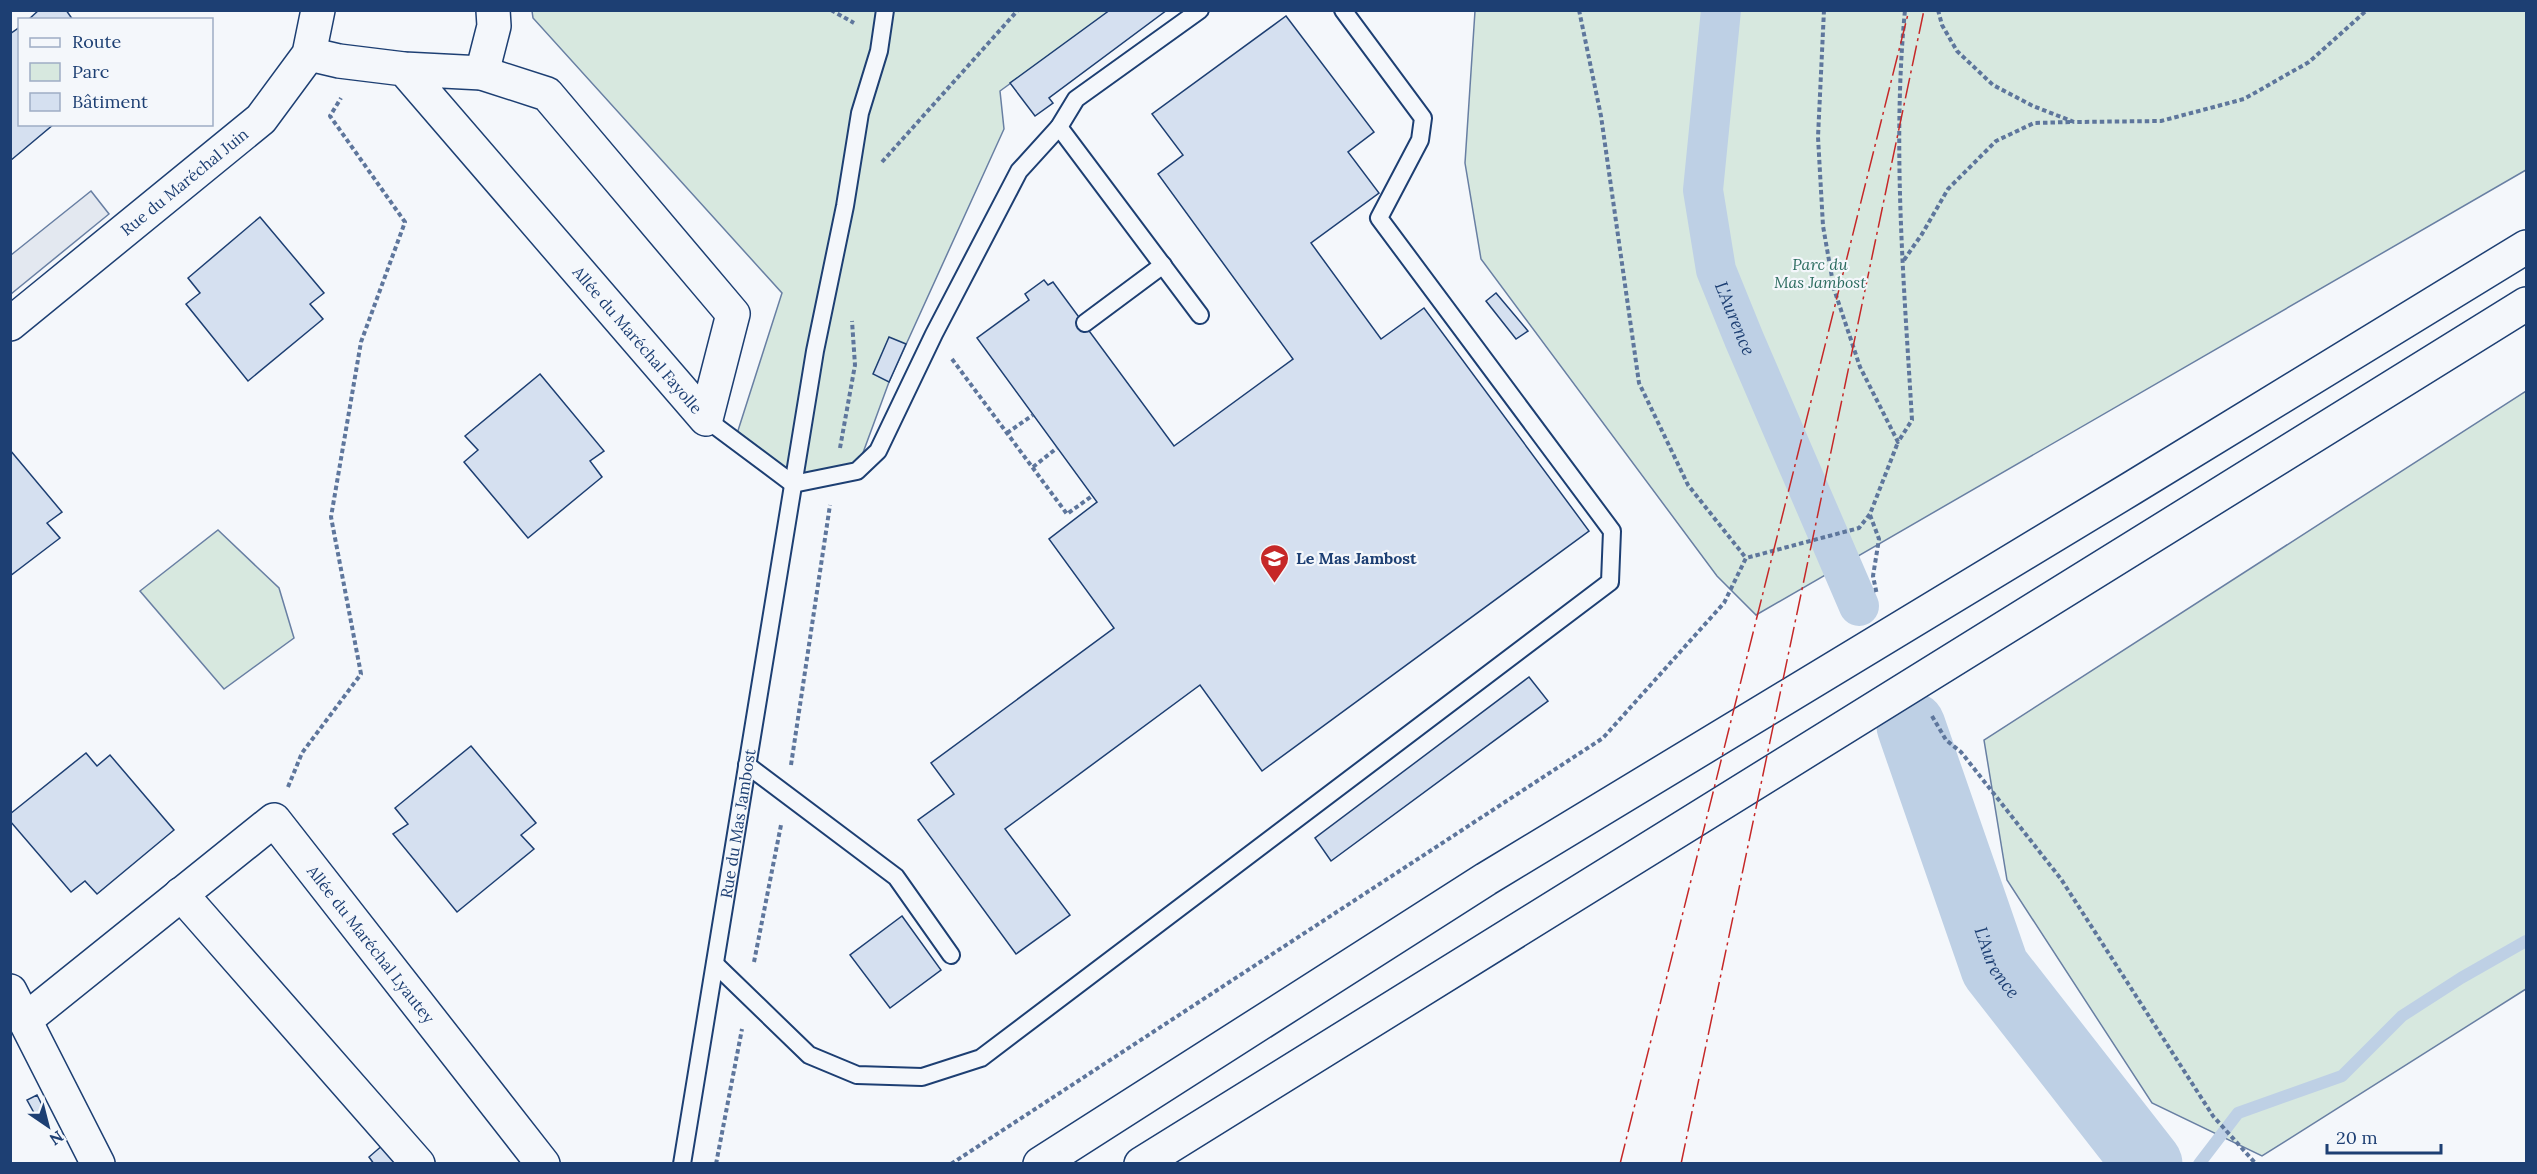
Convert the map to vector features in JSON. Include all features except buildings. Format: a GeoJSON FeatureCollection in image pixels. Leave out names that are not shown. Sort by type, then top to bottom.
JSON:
{"type":"FeatureCollection","features":[{"type":"Feature","properties":{"kind":"main road","name":"Rue du Maréchal Juin"},"geometry":{"type":"LineString","coordinates":[[10,324],[261,119],[309,54],[318,10]]}},
{"type":"Feature","properties":{"kind":"main road"},"geometry":{"type":"LineString","coordinates":[[482,73],[494,26],[493,10]]}},
{"type":"Feature","properties":{"kind":"main road","name":"Allée du Maréchal Fayolle"},"geometry":{"type":"LineString","coordinates":[[309,54],[404,69],[482,73],[547,94],[734,314],[706,419]]}},
{"type":"Feature","properties":{"kind":"main road","name":"Allée du Maréchal Fayolle"},"geometry":{"type":"LineString","coordinates":[[404,69],[706,419]]}},
{"type":"Feature","properties":{"kind":"main road"},"geometry":{"type":"LineString","coordinates":[[1040,1164],[1486,879],[2133,488],[2526,247]]}},
{"type":"Feature","properties":{"kind":"main road"},"geometry":{"type":"LineString","coordinates":[[1141,1164],[2526,304]]}},
{"type":"Feature","properties":{"kind":"main road"},"geometry":{"type":"LineString","coordinates":[[25,1020],[274,820]]}},
{"type":"Feature","properties":{"kind":"main road","name":"Allée du Maréchal Lyautey"},"geometry":{"type":"LineString","coordinates":[[274,820],[543,1164]]}},
{"type":"Feature","properties":{"kind":"main road"},"geometry":{"type":"LineString","coordinates":[[181,894],[418,1164]]}},
{"type":"Feature","properties":{"kind":"main road"},"geometry":{"type":"LineString","coordinates":[[10,991],[98,1164]]}},
{"type":"Feature","properties":{"kind":"lane","name":"Rue du Mas Jambost"},"geometry":{"type":"LineString","coordinates":[[682,1164],[815,351],[845,206],[861,113],[879,51],[885,10]]}},
{"type":"Feature","properties":{"kind":"lane"},"geometry":{"type":"LineString","coordinates":[[706,419],[793,484],[834,478],[858,471],[878,451],[934,334],[1019,171],[1059,127],[1076,99],[1200,10]]}},
{"type":"Feature","properties":{"kind":"lane"},"geometry":{"type":"LineString","coordinates":[[715,964],[809,1055],[857,1075],[922,1077],[981,1058],[1610,582],[1612,531],[1379,218],[1420,140],[1423,118],[1343,10]]}},
{"type":"Feature","properties":{"kind":"lane"},"geometry":{"type":"LineString","coordinates":[[1059,127],[1200,315]]}},
{"type":"Feature","properties":{"kind":"lane"},"geometry":{"type":"LineString","coordinates":[[1085,323],[1163,265]]}},
{"type":"Feature","properties":{"kind":"lane"},"geometry":{"type":"LineString","coordinates":[[747,765],[896,877],[951,955]]}},
{"type":"Feature","properties":{"kind":"path"},"geometry":{"type":"LineString","coordinates":[[845,206],[1018,10]]}},
{"type":"Feature","properties":{"kind":"path"},"geometry":{"type":"LineString","coordinates":[[1579,10],[1601,116],[1639,382],[1688,485],[1746,558]]}},
{"type":"Feature","properties":{"kind":"path"},"geometry":{"type":"LineString","coordinates":[[1824,10],[1818,137],[1823,226],[1834,289],[1860,367],[1898,442]]}},
{"type":"Feature","properties":{"kind":"path"},"geometry":{"type":"LineString","coordinates":[[951,1164],[1603,738],[1724,603],[1746,558],[1859,528],[1870,514],[1898,442],[1912,420],[1903,261],[1900,60],[1905,10]]}},
{"type":"Feature","properties":{"kind":"path"},"geometry":{"type":"LineString","coordinates":[[1938,10],[1942,25],[1957,51],[1993,85],[2033,106],[2074,122]]}},
{"type":"Feature","properties":{"kind":"path"},"geometry":{"type":"LineString","coordinates":[[1903,261],[1922,234],[1948,189],[1996,141],[2034,123],[2161,121],[2244,99],[2309,62],[2367,10]]}},
{"type":"Feature","properties":{"kind":"path"},"geometry":{"type":"LineString","coordinates":[[274,820],[302,753],[361,674],[331,517],[362,342],[405,222],[330,116],[361,64]]}},
{"type":"Feature","properties":{"kind":"path"},"geometry":{"type":"LineString","coordinates":[[716,1164],[787,793],[834,478],[855,365],[852,320]]}},
{"type":"Feature","properties":{"kind":"path"},"geometry":{"type":"LineString","coordinates":[[934,334],[1067,514],[1092,496]]}},
{"type":"Feature","properties":{"kind":"path"},"geometry":{"type":"LineString","coordinates":[[1007,433],[1033,415]]}},
{"type":"Feature","properties":{"kind":"path"},"geometry":{"type":"LineString","coordinates":[[1033,467],[1057,448]]}},
{"type":"Feature","properties":{"kind":"path"},"geometry":{"type":"LineString","coordinates":[[1870,514],[1879,539],[1874,576],[1877,595]]}},
{"type":"Feature","properties":{"kind":"path"},"geometry":{"type":"LineString","coordinates":[[1930,713],[1946,740],[1961,752],[2061,879],[2213,1116],[2256,1164]]}},
{"type":"Feature","properties":{"kind":"green space"},"geometry":{"type":"Polygon","coordinates":[[[532,11],[1110,11],[1000,91],[1004,129],[889,382],[857,469],[793,484],[735,440],[782,293],[533,18],[532,11]]]}},
{"type":"Feature","properties":{"kind":"green space","name":"Parc du Mas Jambost"},"geometry":{"type":"Polygon","coordinates":[[[1475,11],[2526,11],[2526,170],[1756,615],[1717,576],[1481,259],[1465,163],[1475,11]]]}},
{"type":"Feature","properties":{"kind":"green space"},"geometry":{"type":"Polygon","coordinates":[[[2526,391],[2526,989],[2262,1156],[2152,1103],[2007,880],[1984,740],[2526,391]]]}},
{"type":"Feature","properties":{"kind":"green space"},"geometry":{"type":"Polygon","coordinates":[[[218,530],[279,588],[294,638],[224,689],[140,591],[218,530]]]}},
{"type":"Feature","properties":{"kind":"shaded area"},"geometry":{"type":"Polygon","coordinates":[[[91,191],[109,214],[11,294],[11,255],[91,191]]]}},
{"type":"Feature","properties":{"kind":"waterway","name":"L'Aurence"},"geometry":{"type":"LineString","coordinates":[[1721,10],[1703,190],[1716,270],[1859,606]]}},
{"type":"Feature","properties":{"kind":"waterway","name":"L'Aurence"},"geometry":{"type":"LineString","coordinates":[[1911,726],[1995,968],[2148,1164]]}},
{"type":"Feature","properties":{"kind":"waterway"},"geometry":{"type":"LineString","coordinates":[[2199,1164],[2238,1113],[2342,1076],[2402,1016],[2461,978],[2526,941]]}},
{"type":"Feature","properties":{"kind":"power"},"geometry":{"type":"LineString","coordinates":[[1620,1164],[1909,10]]}},
{"type":"Feature","properties":{"kind":"power"},"geometry":{"type":"LineString","coordinates":[[1681,1164],[1924,10]]}},
{"type":"Feature","properties":{"kind":"place","name":"Le Mas Jambost"},"geometry":{"type":"Point","coordinates":[1275,584]}}]}
